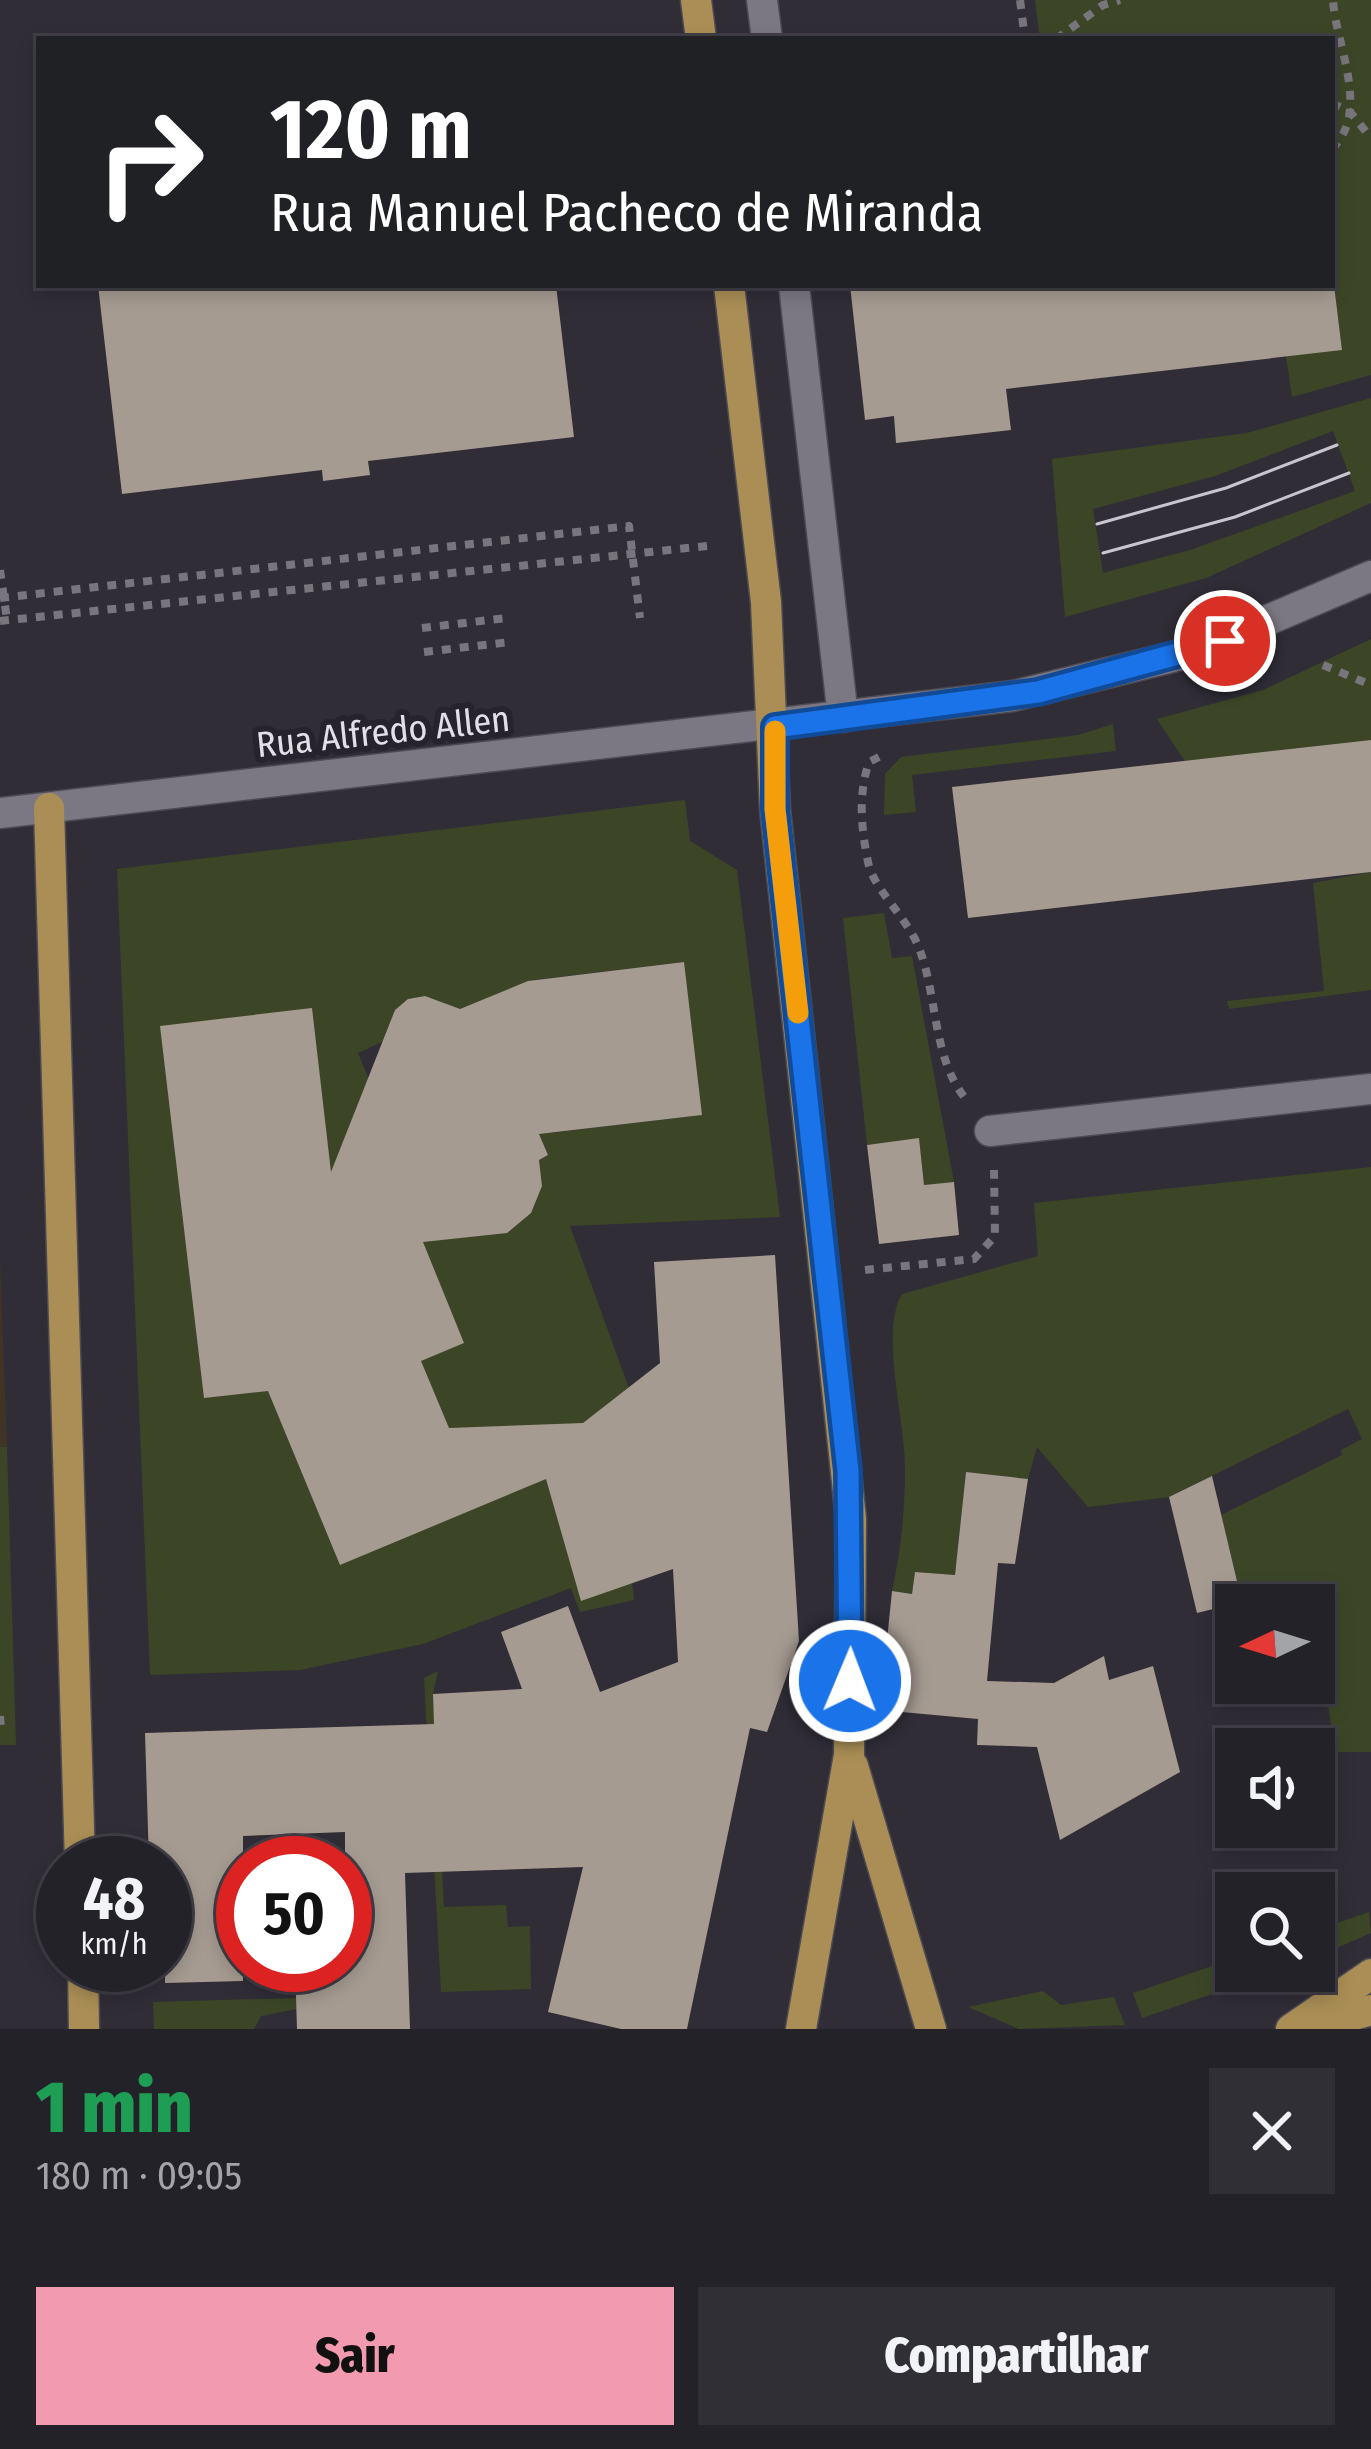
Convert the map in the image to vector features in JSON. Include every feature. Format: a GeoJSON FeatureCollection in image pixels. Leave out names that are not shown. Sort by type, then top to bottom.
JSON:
{"type":"FeatureCollection","features":[{"type":"Feature","properties":{"kind":"main road"},"geometry":{"type":"LineString","coordinates":[[696,0],[700,36]]}},
{"type":"Feature","properties":{"kind":"main road"},"geometry":{"type":"LineString","coordinates":[[729,288],[759,540],[775,727],[775,809],[850,1495],[849,1755],[838,1846],[801,2029]]}},
{"type":"Feature","properties":{"kind":"main road"},"geometry":{"type":"LineString","coordinates":[[49,808],[79,1836]]}},
{"type":"Feature","properties":{"kind":"main road"},"geometry":{"type":"LineString","coordinates":[[849,1755],[932,2029]]}},
{"type":"Feature","properties":{"kind":"main road"},"geometry":{"type":"LineString","coordinates":[[1291,2029],[1371,1974]]}},
{"type":"Feature","properties":{"kind":"main road"},"geometry":{"type":"LineString","coordinates":[[83,1992],[84,2029]]}},
{"type":"Feature","properties":{"kind":"main road"},"geometry":{"type":"LineString","coordinates":[[1306,2029],[1371,2010]]}},
{"type":"Feature","properties":{"kind":"street"},"geometry":{"type":"LineString","coordinates":[[762,0],[767,36]]}},
{"type":"Feature","properties":{"kind":"street"},"geometry":{"type":"LineString","coordinates":[[794,288],[843,717]]}},
{"type":"Feature","properties":{"kind":"street","name":"Rua Alfredo Allen"},"geometry":{"type":"LineString","coordinates":[[0,814],[775,727],[1025,694],[1162,662],[1256,628],[1371,576]]}},
{"type":"Feature","properties":{"kind":"street"},"geometry":{"type":"LineString","coordinates":[[990,1131],[1371,1089]]}},
{"type":"Feature","properties":{"kind":"path"},"geometry":{"type":"LineString","coordinates":[[1020,0],[1024,36]]}},
{"type":"Feature","properties":{"kind":"path"},"geometry":{"type":"LineString","coordinates":[[1060,36],[1103,5],[1120,0]]}},
{"type":"Feature","properties":{"kind":"path"},"geometry":{"type":"LineString","coordinates":[[1334,0],[1335,31],[1351,81],[1350,112],[1335,146]]}},
{"type":"Feature","properties":{"kind":"path"},"geometry":{"type":"LineString","coordinates":[[1335,104],[1350,112],[1371,138]]}},
{"type":"Feature","properties":{"kind":"path"},"geometry":{"type":"LineString","coordinates":[[2,598],[629,526],[640,618]]}},
{"type":"Feature","properties":{"kind":"path"},"geometry":{"type":"LineString","coordinates":[[0,570],[3,620],[759,540]]}},
{"type":"Feature","properties":{"kind":"path"},"geometry":{"type":"LineString","coordinates":[[422,628],[506,618]]}},
{"type":"Feature","properties":{"kind":"path"},"geometry":{"type":"LineString","coordinates":[[424,652],[510,642]]}},
{"type":"Feature","properties":{"kind":"path"},"geometry":{"type":"LineString","coordinates":[[1323,664],[1371,685]]}},
{"type":"Feature","properties":{"kind":"path"},"geometry":{"type":"LineString","coordinates":[[851,1271],[974,1259],[995,1236],[998,1214],[990,1131],[950,1079],[920,950],[896,903],[873,881],[868,863],[859,792],[869,762],[896,748]]}},
{"type":"Feature","properties":{"kind":"path"},"geometry":{"type":"LineString","coordinates":[[0,1716],[1,1729]]}},
{"type":"Feature","properties":{"kind":"shaded area"},"geometry":{"type":"Polygon","coordinates":[[[0,1255],[7,1447],[0,1447],[0,1255]]]}},
{"type":"Feature","properties":{"kind":"green space"},"geometry":{"type":"Polygon","coordinates":[[[1035,0],[1371,0],[1371,375],[1292,397],[1286,356],[1342,349],[1334,288],[1335,36],[1040,36],[1035,0]]]}},
{"type":"Feature","properties":{"kind":"green space"},"geometry":{"type":"Polygon","coordinates":[[[1371,398],[1371,503],[1206,578],[1065,617],[1052,459],[1247,433],[1371,398]],[[1333,431],[1215,476],[1093,509],[1103,573],[1190,550],[1355,491],[1333,431]]]}},
{"type":"Feature","properties":{"kind":"green space"},"geometry":{"type":"Polygon","coordinates":[[[1371,639],[1371,740],[1185,761],[1157,719],[1263,690],[1371,639]]]}},
{"type":"Feature","properties":{"kind":"green space"},"geometry":{"type":"Polygon","coordinates":[[[1113,724],[1116,751],[912,775],[916,812],[884,815],[885,774],[901,757],[1078,735],[1113,724]]]}},
{"type":"Feature","properties":{"kind":"green space"},"geometry":{"type":"Polygon","coordinates":[[[685,800],[690,841],[737,870],[780,1217],[570,1226],[647,1438],[626,1525],[634,1600],[580,1612],[571,1588],[423,1644],[300,1670],[150,1675],[117,869],[685,800]],[[683,962],[533,980],[551,1133],[701,1115],[683,962]],[[425,996],[408,999],[395,1010],[391,1038],[358,1053],[423,1208],[507,1232],[535,1201],[539,1160],[548,1155],[483,1000],[450,1013],[425,996]]]}},
{"type":"Feature","properties":{"kind":"green space"},"geometry":{"type":"Polygon","coordinates":[[[1371,872],[1371,990],[1229,1009],[1227,1001],[1324,991],[1313,883],[1371,872]]]}},
{"type":"Feature","properties":{"kind":"green space"},"geometry":{"type":"Polygon","coordinates":[[[884,913],[892,958],[912,956],[954,1182],[924,1185],[919,1139],[867,1145],[843,918],[884,913]]]}},
{"type":"Feature","properties":{"kind":"green space"},"geometry":{"type":"Polygon","coordinates":[[[1371,1167],[1371,1752],[1335,1752],[1328,1704],[1335,1704],[1335,1584],[1238,1584],[1221,1515],[1342,1455],[1341,1450],[1362,1439],[1348,1409],[1169,1497],[1088,1507],[1037,1447],[1028,1479],[966,1472],[955,1575],[915,1572],[912,1594],[892,1591],[905,1485],[893,1354],[902,1294],[1038,1256],[1034,1203],[1371,1167]]]}},
{"type":"Feature","properties":{"kind":"green space"},"geometry":{"type":"Polygon","coordinates":[[[0,1447],[7,1447],[16,1745],[0,1745],[0,1447]]]}},
{"type":"Feature","properties":{"kind":"green space"},"geometry":{"type":"Polygon","coordinates":[[[438,1671],[433,1694],[444,1907],[506,1905],[508,1927],[530,1926],[531,1989],[441,1992],[424,1678],[438,1671]]]}},
{"type":"Feature","properties":{"kind":"green space"},"geometry":{"type":"Polygon","coordinates":[[[1369,1912],[1371,1933],[1335,1949],[1335,1924],[1369,1912]]]}},
{"type":"Feature","properties":{"kind":"green space"},"geometry":{"type":"Polygon","coordinates":[[[1215,1965],[1218,1992],[1142,2018],[1133,1993],[1215,1965]]]}},
{"type":"Feature","properties":{"kind":"green space"},"geometry":{"type":"Polygon","coordinates":[[[1043,1991],[1061,2005],[1114,1997],[1125,2025],[1019,2029],[968,2007],[1043,1991]]]}},
{"type":"Feature","properties":{"kind":"green space"},"geometry":{"type":"Polygon","coordinates":[[[296,1998],[297,2009],[261,2016],[254,2029],[154,2029],[153,2002],[296,1998]]]}},
{"type":"Feature","properties":{"kind":"building"},"geometry":{"type":"Polygon","coordinates":[[[98,288],[556,288],[574,437],[368,461],[370,475],[323,481],[322,470],[122,494],[98,288]]]}},
{"type":"Feature","properties":{"kind":"building"},"geometry":{"type":"Polygon","coordinates":[[[850,288],[1334,288],[1342,350],[1006,389],[1011,430],[896,443],[894,416],[865,420],[850,288]]]}},
{"type":"Feature","properties":{"kind":"building"},"geometry":{"type":"Polygon","coordinates":[[[1371,740],[1371,872],[968,918],[952,787],[1371,740]]]}},
{"type":"Feature","properties":{"kind":"building"},"geometry":{"type":"Polygon","coordinates":[[[684,962],[702,1115],[539,1134],[548,1155],[539,1160],[542,1186],[531,1213],[507,1233],[423,1242],[464,1343],[421,1361],[449,1428],[583,1423],[660,1363],[654,1262],[775,1255],[799,1641],[767,1732],[750,1728],[687,2029],[621,2029],[548,2012],[583,1867],[405,1873],[410,2029],[297,2029],[296,1992],[372,1992],[372,1836],[345,1836],[345,1832],[216,1836],[216,1982],[192,1982],[192,1836],[148,1836],[145,1733],[434,1724],[433,1694],[522,1689],[501,1632],[568,1606],[600,1692],[678,1662],[673,1569],[581,1601],[546,1479],[340,1565],[268,1391],[204,1398],[160,1026],[312,1008],[331,1172],[395,1010],[408,999],[425,996],[460,1009],[528,981],[684,962]]]}},
{"type":"Feature","properties":{"kind":"building"},"geometry":{"type":"Polygon","coordinates":[[[919,1138],[924,1185],[954,1182],[959,1235],[879,1244],[867,1145],[919,1138]]]}},
{"type":"Feature","properties":{"kind":"building"},"geometry":{"type":"Polygon","coordinates":[[[966,1472],[1028,1479],[1015,1564],[998,1563],[987,1681],[1054,1683],[1104,1656],[1109,1680],[1153,1666],[1180,1772],[1060,1840],[1037,1747],[977,1745],[978,1719],[880,1710],[892,1591],[912,1594],[915,1572],[955,1575],[966,1472]]]}},
{"type":"Feature","properties":{"kind":"building"},"geometry":{"type":"Polygon","coordinates":[[[1212,1476],[1238,1584],[1215,1584],[1215,1609],[1197,1613],[1169,1497],[1212,1476]]]}},
{"type":"Feature","properties":{"kind":"tram line"},"geometry":{"type":"LineString","coordinates":[[1097,524],[1226,488],[1337,445]]}},
{"type":"Feature","properties":{"kind":"tram line"},"geometry":{"type":"LineString","coordinates":[[1103,553],[1235,517],[1349,473]]}},
{"type":"Feature","properties":{"kind":"slow traffic"},"geometry":{"type":"LineString","coordinates":[[775,731],[775,809],[798,1013]]}},
{"type":"Feature","properties":{"kind":"route"},"geometry":{"type":"LineString","coordinates":[[850,1681],[848,1471],[775,809],[775,727],[1038,692],[1162,662],[1225,641]]}}]}
